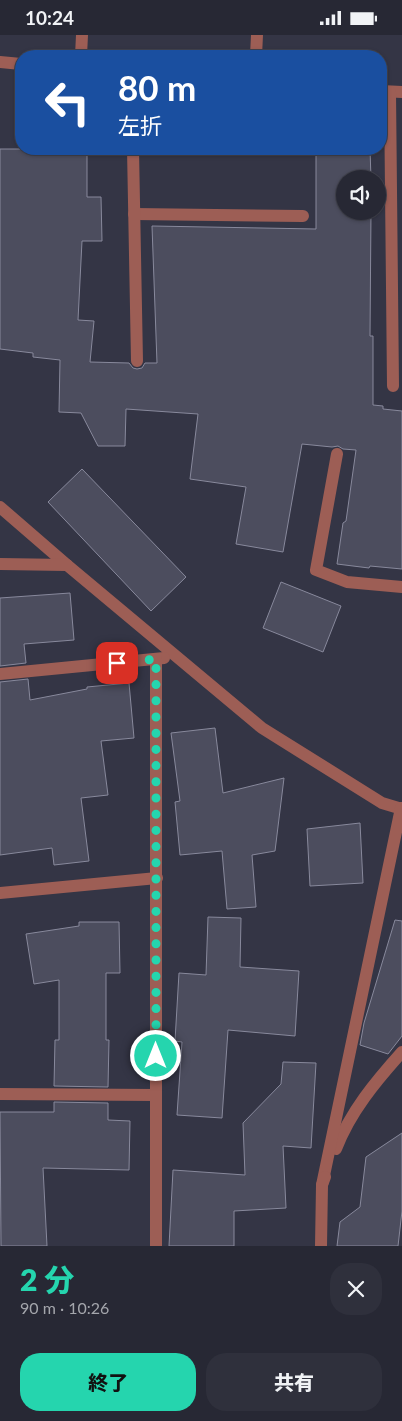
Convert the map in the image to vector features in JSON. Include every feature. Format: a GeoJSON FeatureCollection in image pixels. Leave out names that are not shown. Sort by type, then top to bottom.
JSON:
{"type":"FeatureCollection","features":[{"type":"Feature","properties":{"kind":"street"},"geometry":{"type":"LineString","coordinates":[[81,50],[82,35]]}},
{"type":"Feature","properties":{"kind":"street"},"geometry":{"type":"LineString","coordinates":[[256,50],[257,35]]}},
{"type":"Feature","properties":{"kind":"street"},"geometry":{"type":"LineString","coordinates":[[0,62],[15,63]]}},
{"type":"Feature","properties":{"kind":"street"},"geometry":{"type":"LineString","coordinates":[[391,92],[393,386]]}},
{"type":"Feature","properties":{"kind":"street"},"geometry":{"type":"LineString","coordinates":[[132,155],[137,361]]}},
{"type":"Feature","properties":{"kind":"street"},"geometry":{"type":"LineString","coordinates":[[134,214],[303,216]]}},
{"type":"Feature","properties":{"kind":"street"},"geometry":{"type":"LineString","coordinates":[[337,454],[316,570],[347,582],[402,587]]}},
{"type":"Feature","properties":{"kind":"street"},"geometry":{"type":"LineString","coordinates":[[0,507],[262,728],[382,803],[402,809],[322,1185],[320,1246]]}},
{"type":"Feature","properties":{"kind":"street"},"geometry":{"type":"LineString","coordinates":[[0,564],[67,565]]}},
{"type":"Feature","properties":{"kind":"street"},"geometry":{"type":"LineString","coordinates":[[0,675],[177,657]]}},
{"type":"Feature","properties":{"kind":"street"},"geometry":{"type":"LineString","coordinates":[[156,659],[156,1246]]}},
{"type":"Feature","properties":{"kind":"street"},"geometry":{"type":"LineString","coordinates":[[0,893],[156,878]]}},
{"type":"Feature","properties":{"kind":"street"},"geometry":{"type":"LineString","coordinates":[[322,1185],[343,1129],[376,1081],[402,1052]]}},
{"type":"Feature","properties":{"kind":"street"},"geometry":{"type":"LineString","coordinates":[[0,1094],[156,1095]]}},
{"type":"Feature","properties":{"kind":"building"},"geometry":{"type":"Polygon","coordinates":[[[0,149],[15,149],[15,155],[87,155],[87,197],[101,197],[102,241],[82,241],[78,320],[94,321],[90,362],[129,363],[133,368],[137,369],[142,368],[145,363],[157,363],[152,226],[316,229],[316,155],[370,155],[371,170],[336,170],[336,220],[371,220],[370,336],[373,336],[373,405],[383,406],[383,409],[402,411],[402,569],[370,566],[369,568],[337,564],[343,523],[346,521],[356,450],[343,449],[338,446],[302,444],[283,552],[236,544],[246,487],[190,479],[198,414],[126,409],[125,446],[98,446],[81,413],[59,412],[60,360],[33,357],[33,353],[0,349],[0,149]]]}},
{"type":"Feature","properties":{"kind":"building"},"geometry":{"type":"Polygon","coordinates":[[[82,469],[186,577],[151,611],[48,502],[82,469]]]}},
{"type":"Feature","properties":{"kind":"building"},"geometry":{"type":"Polygon","coordinates":[[[281,582],[341,606],[323,652],[263,628],[281,582]]]}},
{"type":"Feature","properties":{"kind":"building"},"geometry":{"type":"Polygon","coordinates":[[[70,593],[74,640],[24,644],[26,663],[0,666],[0,598],[70,593]]]}},
{"type":"Feature","properties":{"kind":"building"},"geometry":{"type":"Polygon","coordinates":[[[28,679],[30,700],[87,689],[87,687],[129,683],[134,738],[101,741],[108,795],[81,798],[89,861],[54,865],[52,848],[0,855],[0,682],[28,679]]]}},
{"type":"Feature","properties":{"kind":"building"},"geometry":{"type":"Polygon","coordinates":[[[215,728],[223,793],[284,778],[275,851],[252,855],[256,907],[227,909],[222,851],[180,855],[175,802],[180,801],[171,733],[215,728]]]}},
{"type":"Feature","properties":{"kind":"building"},"geometry":{"type":"Polygon","coordinates":[[[360,823],[363,883],[310,886],[307,829],[360,823]]]}},
{"type":"Feature","properties":{"kind":"building"},"geometry":{"type":"Polygon","coordinates":[[[208,917],[241,918],[240,967],[299,971],[295,1036],[228,1030],[222,1118],[177,1115],[182,1042],[175,1041],[179,973],[206,975],[208,917]]]}},
{"type":"Feature","properties":{"kind":"building"},"geometry":{"type":"Polygon","coordinates":[[[395,920],[402,921],[402,1036],[388,1054],[360,1045],[364,1023],[395,920]]]}},
{"type":"Feature","properties":{"kind":"building"},"geometry":{"type":"Polygon","coordinates":[[[79,922],[119,922],[120,973],[106,973],[106,1040],[109,1040],[108,1087],[54,1086],[55,1040],[59,1040],[59,980],[34,984],[26,934],[79,926],[79,922]]]}},
{"type":"Feature","properties":{"kind":"building"},"geometry":{"type":"Polygon","coordinates":[[[283,1062],[316,1063],[311,1148],[283,1146],[286,1208],[234,1211],[234,1246],[169,1246],[173,1170],[245,1175],[243,1123],[281,1084],[283,1062]]]}},
{"type":"Feature","properties":{"kind":"building"},"geometry":{"type":"Polygon","coordinates":[[[54,1102],[108,1103],[108,1120],[130,1121],[129,1170],[43,1168],[47,1246],[1,1246],[0,1112],[54,1112],[54,1102]]]}},
{"type":"Feature","properties":{"kind":"building"},"geometry":{"type":"Polygon","coordinates":[[[402,1133],[402,1211],[398,1246],[337,1246],[340,1222],[360,1207],[366,1157],[402,1133]]]}},
{"type":"Feature","properties":{"kind":"route"},"geometry":{"type":"LineString","coordinates":[[117,663],[156,659],[156,1056]]}}]}
